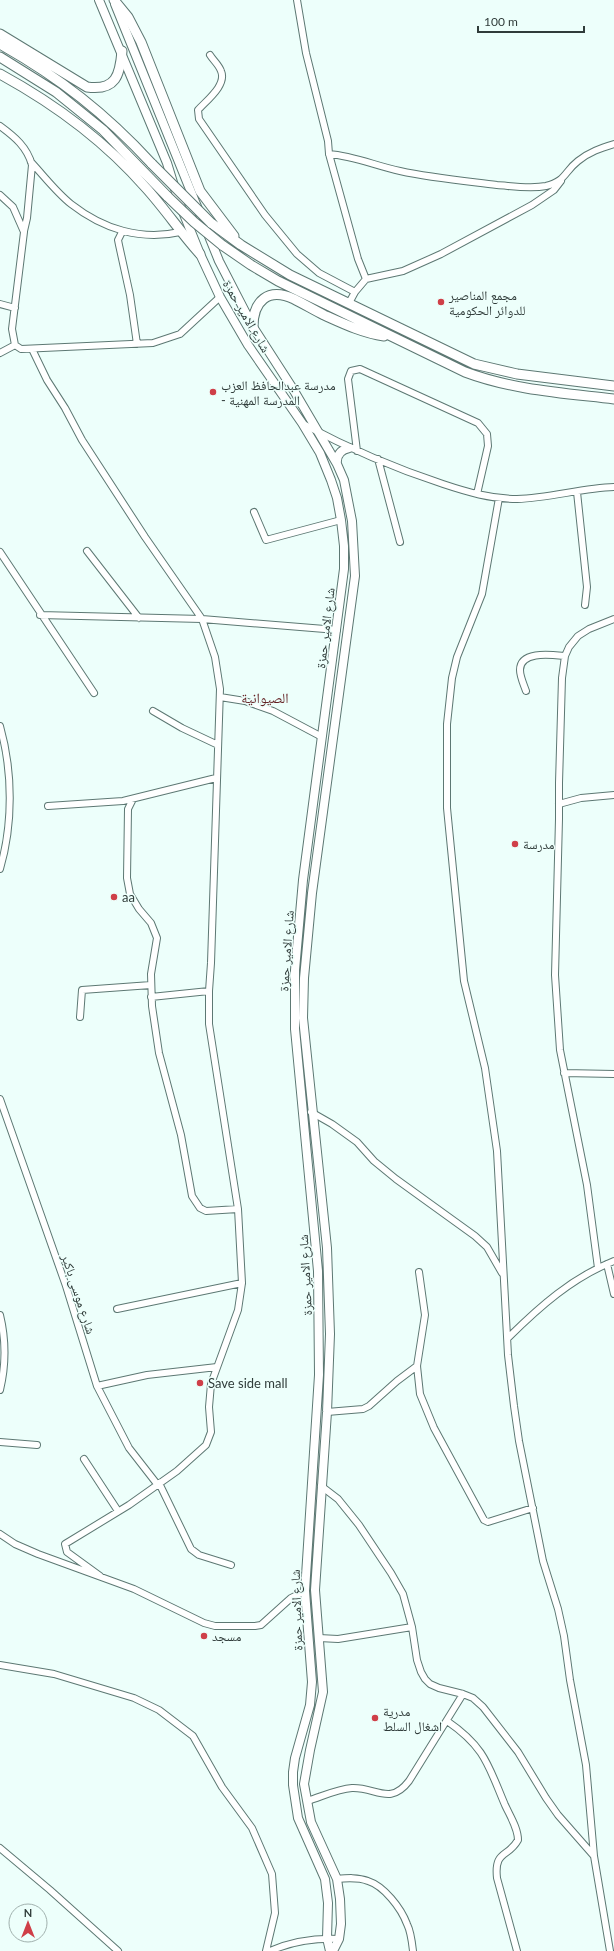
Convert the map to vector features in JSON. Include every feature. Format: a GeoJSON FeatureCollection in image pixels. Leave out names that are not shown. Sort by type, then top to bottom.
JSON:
{"type":"FeatureCollection","features":[{"type":"Feature","properties":{"kind":"main road","name":"شارع الامير حمزة"},"geometry":{"type":"LineString","coordinates":[[99,0],[122,51],[167,163],[179,202],[200,254],[220,297],[248,345],[302,423],[320,453],[337,498],[341,520],[344,546],[344,569],[303,880],[295,970],[295,1029],[318,1271],[319,1313],[317,1414],[305,1591],[312,1691],[295,1758],[293,1785],[298,1818],[325,1879],[328,1903],[326,1938],[330,1951]]}},
{"type":"Feature","properties":{"kind":"main road","name":"شارع الامير حمزة"},"geometry":{"type":"LineString","coordinates":[[114,0],[219,261],[253,327],[293,389],[337,464],[344,480],[350,506],[355,555],[355,576],[312,893],[306,949],[303,1018],[311,1112],[327,1248],[330,1304],[327,1412],[316,1552],[315,1590],[323,1692],[305,1772],[304,1784],[311,1822],[337,1879],[341,1911],[339,1939],[333,1951]]}},
{"type":"Feature","properties":{"kind":"main road"},"geometry":{"type":"LineString","coordinates":[[114,0],[128,17],[141,42],[200,191],[241,245]]}},
{"type":"Feature","properties":{"kind":"main road"},"geometry":{"type":"LineString","coordinates":[[0,34],[87,87],[103,87],[117,77],[120,70],[122,51]]}},
{"type":"Feature","properties":{"kind":"main road"},"geometry":{"type":"LineString","coordinates":[[0,44],[67,85],[125,135],[211,223],[241,245],[290,275],[474,364],[517,374],[614,386]]}},
{"type":"Feature","properties":{"kind":"main road"},"geometry":{"type":"LineString","coordinates":[[0,57],[56,92],[103,130],[194,222],[222,245],[251,265],[392,337],[465,372],[490,382],[536,390],[614,399]]}},
{"type":"Feature","properties":{"kind":"main road"},"geometry":{"type":"LineString","coordinates":[[0,74],[38,95],[74,120],[102,144],[146,188],[180,232],[200,254]]}},
{"type":"Feature","properties":{"kind":"main road"},"geometry":{"type":"LineString","coordinates":[[253,327],[254,310],[258,304],[268,297],[282,295],[294,299],[314,310],[363,332],[392,337]]}},
{"type":"Feature","properties":{"kind":"main road"},"geometry":{"type":"LineString","coordinates":[[282,395],[293,389]]}},
{"type":"Feature","properties":{"kind":"main road"},"geometry":{"type":"LineString","coordinates":[[337,464],[338,456],[341,452],[349,448]]}},
{"type":"Feature","properties":{"kind":"main road"},"geometry":{"type":"LineString","coordinates":[[309,1182],[320,1181]]}},
{"type":"Feature","properties":{"kind":"main road"},"geometry":{"type":"LineString","coordinates":[[307,1551],[316,1552]]}},
{"type":"Feature","properties":{"kind":"street"},"geometry":{"type":"LineString","coordinates":[[297,0],[306,53],[328,142],[329,154],[358,259],[366,279]]}},
{"type":"Feature","properties":{"kind":"street"},"geometry":{"type":"LineString","coordinates":[[210,55],[221,71],[222,78],[220,85],[198,110],[199,120],[265,215],[296,254],[319,273],[355,292]]}},
{"type":"Feature","properties":{"kind":"street"},"geometry":{"type":"LineString","coordinates":[[0,126],[27,150],[31,162],[27,218],[12,329],[15,345],[21,349],[32,349],[153,343],[180,334],[220,297]]}},
{"type":"Feature","properties":{"kind":"street"},"geometry":{"type":"LineString","coordinates":[[349,303],[355,292],[366,279],[403,271],[441,254],[532,205],[554,190],[579,160],[589,153],[614,144]]}},
{"type":"Feature","properties":{"kind":"street"},"geometry":{"type":"LineString","coordinates":[[329,154],[351,157],[387,168],[426,176],[522,187],[545,186],[563,179]]}},
{"type":"Feature","properties":{"kind":"street"},"geometry":{"type":"LineString","coordinates":[[31,162],[72,204],[122,232],[159,236],[180,232]]}},
{"type":"Feature","properties":{"kind":"street"},"geometry":{"type":"LineString","coordinates":[[0,188],[2,197],[13,207],[24,232]]}},
{"type":"Feature","properties":{"kind":"street"},"geometry":{"type":"LineString","coordinates":[[122,232],[118,240],[130,295],[137,344]]}},
{"type":"Feature","properties":{"kind":"street"},"geometry":{"type":"LineString","coordinates":[[0,304],[15,308]]}},
{"type":"Feature","properties":{"kind":"street"},"geometry":{"type":"LineString","coordinates":[[0,353],[15,345]]}},
{"type":"Feature","properties":{"kind":"street"},"geometry":{"type":"LineString","coordinates":[[32,349],[47,380],[65,408],[82,440],[145,537],[192,602],[202,619],[215,657],[220,697],[216,778],[209,1024],[238,1208],[242,1283],[238,1310],[211,1384],[209,1407],[211,1432],[206,1445],[192,1459],[118,1512],[65,1544],[67,1552],[100,1576]]}},
{"type":"Feature","properties":{"kind":"street"},"geometry":{"type":"LineString","coordinates":[[357,452],[348,380],[351,371],[360,368],[409,392],[468,417],[483,428],[488,439],[488,446],[477,494]]}},
{"type":"Feature","properties":{"kind":"street"},"geometry":{"type":"LineString","coordinates":[[302,423],[357,452],[419,476],[477,494],[499,498],[546,497],[614,487]]}},
{"type":"Feature","properties":{"kind":"street"},"geometry":{"type":"LineString","coordinates":[[378,459],[400,542]]}},
{"type":"Feature","properties":{"kind":"street"},"geometry":{"type":"LineString","coordinates":[[577,492],[587,587],[585,605]]}},
{"type":"Feature","properties":{"kind":"street"},"geometry":{"type":"LineString","coordinates":[[499,498],[482,594],[457,657],[452,678],[446,724],[447,808],[464,981],[485,1068],[497,1151],[509,1363],[517,1427],[544,1561],[561,1620],[570,1680],[582,1735],[594,1856],[610,1951]]}},
{"type":"Feature","properties":{"kind":"street"},"geometry":{"type":"LineString","coordinates":[[254,512],[266,540],[341,520]]}},
{"type":"Feature","properties":{"kind":"street"},"geometry":{"type":"LineString","coordinates":[[87,551],[139,618]]}},
{"type":"Feature","properties":{"kind":"street"},"geometry":{"type":"LineString","coordinates":[[0,552],[40,615],[94,693]]}},
{"type":"Feature","properties":{"kind":"street"},"geometry":{"type":"LineString","coordinates":[[40,615],[202,619],[337,630]]}},
{"type":"Feature","properties":{"kind":"street"},"geometry":{"type":"LineString","coordinates":[[598,1268],[587,1185],[560,1050],[554,975],[562,678],[565,656],[569,647],[578,636],[589,629],[614,619]]}},
{"type":"Feature","properties":{"kind":"street"},"geometry":{"type":"LineString","coordinates":[[526,691],[520,672],[522,663],[535,655],[565,656]]}},
{"type":"Feature","properties":{"kind":"street"},"geometry":{"type":"LineString","coordinates":[[220,697],[245,701],[273,711],[322,737]]}},
{"type":"Feature","properties":{"kind":"street"},"geometry":{"type":"LineString","coordinates":[[153,711],[182,728],[218,745]]}},
{"type":"Feature","properties":{"kind":"street"},"geometry":{"type":"LineString","coordinates":[[0,726],[7,756],[9,798],[9,824],[0,869]]}},
{"type":"Feature","properties":{"kind":"street"},"geometry":{"type":"LineString","coordinates":[[48,806],[133,799],[216,778]]}},
{"type":"Feature","properties":{"kind":"street"},"geometry":{"type":"LineString","coordinates":[[559,804],[581,798],[614,795]]}},
{"type":"Feature","properties":{"kind":"street"},"geometry":{"type":"LineString","coordinates":[[133,799],[128,809],[127,878],[130,894],[155,930],[157,938],[150,986],[151,997],[159,1053],[181,1135],[194,1200],[200,1208],[206,1212],[238,1208]]}},
{"type":"Feature","properties":{"kind":"street"},"geometry":{"type":"LineString","coordinates":[[80,1017],[82,990],[150,986]]}},
{"type":"Feature","properties":{"kind":"street"},"geometry":{"type":"LineString","coordinates":[[151,997],[209,991]]}},
{"type":"Feature","properties":{"kind":"street"},"geometry":{"type":"LineString","coordinates":[[564,1073],[614,1074]]}},
{"type":"Feature","properties":{"kind":"street","name":"شارع موسى باكير"},"geometry":{"type":"LineString","coordinates":[[0,1099],[66,1286],[97,1386],[129,1448],[148,1474],[157,1484],[159,1483]]}},
{"type":"Feature","properties":{"kind":"street"},"geometry":{"type":"LineString","coordinates":[[311,1112],[332,1124],[357,1142],[374,1161],[396,1179],[475,1236],[487,1247],[503,1274]]}},
{"type":"Feature","properties":{"kind":"street"},"geometry":{"type":"LineString","coordinates":[[508,1338],[547,1302],[598,1268],[614,1261]]}},
{"type":"Feature","properties":{"kind":"street"},"geometry":{"type":"LineString","coordinates":[[607,1264],[614,1294]]}},
{"type":"Feature","properties":{"kind":"street"},"geometry":{"type":"LineString","coordinates":[[419,1272],[425,1315],[417,1366],[418,1386],[424,1406],[484,1520],[488,1522],[533,1508]]}},
{"type":"Feature","properties":{"kind":"street"},"geometry":{"type":"LineString","coordinates":[[117,1309],[242,1283]]}},
{"type":"Feature","properties":{"kind":"street"},"geometry":{"type":"LineString","coordinates":[[0,1315],[5,1352],[4,1369],[0,1390]]}},
{"type":"Feature","properties":{"kind":"street"},"geometry":{"type":"LineString","coordinates":[[327,1412],[363,1409],[369,1406],[397,1381],[417,1366]]}},
{"type":"Feature","properties":{"kind":"street"},"geometry":{"type":"LineString","coordinates":[[97,1386],[147,1375],[217,1367]]}},
{"type":"Feature","properties":{"kind":"street"},"geometry":{"type":"LineString","coordinates":[[0,1442],[37,1446]]}},
{"type":"Feature","properties":{"kind":"street"},"geometry":{"type":"LineString","coordinates":[[84,1459],[118,1512]]}},
{"type":"Feature","properties":{"kind":"street"},"geometry":{"type":"LineString","coordinates":[[159,1483],[192,1549],[199,1555],[231,1565]]}},
{"type":"Feature","properties":{"kind":"street"},"geometry":{"type":"LineString","coordinates":[[321,1486],[338,1499],[359,1525],[403,1594],[412,1627],[417,1660],[425,1679],[430,1684],[439,1688],[473,1698],[483,1707],[518,1752],[558,1815],[594,1856]]}},
{"type":"Feature","properties":{"kind":"street"},"geometry":{"type":"LineString","coordinates":[[0,1534],[15,1544],[51,1560],[100,1576],[134,1590],[204,1623],[215,1626],[246,1627],[261,1625],[290,1598],[305,1591]]}},
{"type":"Feature","properties":{"kind":"street"},"geometry":{"type":"LineString","coordinates":[[318,1638],[338,1639],[412,1627]]}},
{"type":"Feature","properties":{"kind":"street"},"geometry":{"type":"LineString","coordinates":[[0,1665],[54,1674],[134,1698],[159,1710],[194,1736],[222,1787],[252,1828],[272,1874],[275,1913],[266,1951]]}},
{"type":"Feature","properties":{"kind":"street"},"geometry":{"type":"LineString","coordinates":[[307,1801],[353,1788],[388,1795],[400,1791],[409,1781],[463,1694]]}},
{"type":"Feature","properties":{"kind":"street"},"geometry":{"type":"LineString","coordinates":[[446,1721],[474,1743],[486,1759],[516,1827],[518,1840],[511,1848],[502,1854],[496,1868],[497,1878],[517,1951]]}},
{"type":"Feature","properties":{"kind":"street"},"geometry":{"type":"LineString","coordinates":[[0,1848],[50,1890],[118,1951]]}},
{"type":"Feature","properties":{"kind":"street"},"geometry":{"type":"LineString","coordinates":[[337,1879],[350,1878],[368,1881],[385,1892],[402,1913],[407,1924],[413,1951]]}},
{"type":"Feature","properties":{"kind":"street"},"geometry":{"type":"LineString","coordinates":[[270,1951],[282,1945],[305,1939],[339,1939]]}},
{"type":"Feature","properties":{"kind":"place","name":"مجمع المناصير للدوائر الحكومية"},"geometry":{"type":"Point","coordinates":[441,302]}},
{"type":"Feature","properties":{"kind":"place","name":"مدرسة عبدالحافظ العزب - المدرسة المهنية"},"geometry":{"type":"Point","coordinates":[213,392]}},
{"type":"Feature","properties":{"kind":"place","name":"مدرسة"},"geometry":{"type":"Point","coordinates":[515,844]}},
{"type":"Feature","properties":{"kind":"place","name":"aa"},"geometry":{"type":"Point","coordinates":[114,897]}},
{"type":"Feature","properties":{"kind":"place","name":"Save side mall"},"geometry":{"type":"Point","coordinates":[200,1383]}},
{"type":"Feature","properties":{"kind":"place","name":"مسجد"},"geometry":{"type":"Point","coordinates":[204,1636]}},
{"type":"Feature","properties":{"kind":"place","name":"مدرية اشغال السلط"},"geometry":{"type":"Point","coordinates":[375,1718]}},
{"type":"Feature","properties":{"kind":"district","name":"الصيوانية"},"geometry":{"type":"Point","coordinates":[265,697]}}]}
